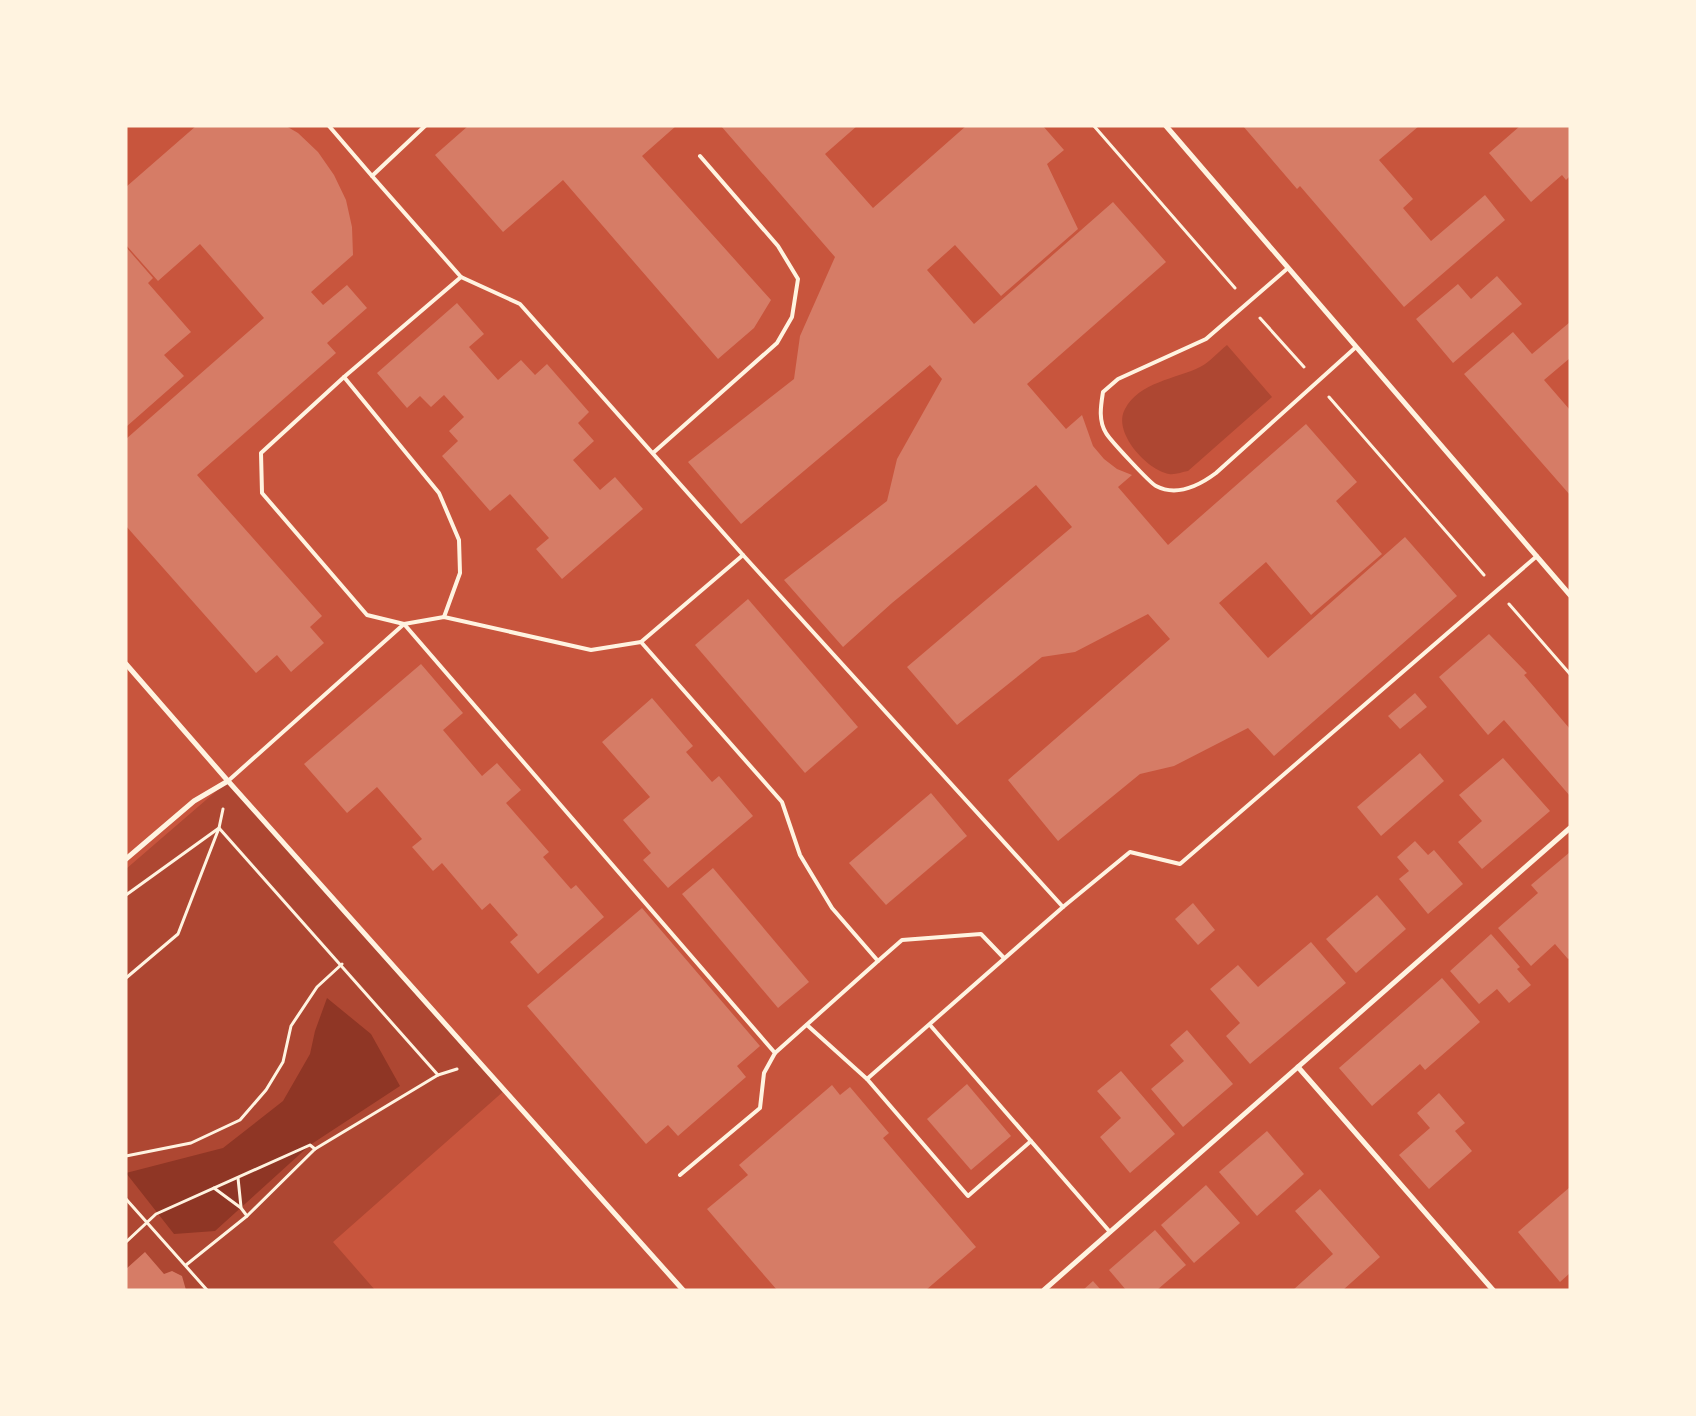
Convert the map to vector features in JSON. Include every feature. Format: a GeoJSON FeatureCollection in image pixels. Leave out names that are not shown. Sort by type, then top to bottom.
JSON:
{"type":"FeatureCollection","features":[{"type":"Feature","properties":{"kind":"street"},"geometry":{"type":"LineString","coordinates":[[1166,126],[1570,594]]}},
{"type":"Feature","properties":{"kind":"street"},"geometry":{"type":"LineString","coordinates":[[126,664],[228,781],[683,1290]]}},
{"type":"Feature","properties":{"kind":"street"},"geometry":{"type":"LineString","coordinates":[[126,860],[194,801],[228,781]]}},
{"type":"Feature","properties":{"kind":"street"},"geometry":{"type":"LineString","coordinates":[[1044,1290],[1570,828]]}},
{"type":"Feature","properties":{"kind":"street"},"geometry":{"type":"LineString","coordinates":[[1298,1067],[1493,1290]]}},
{"type":"Feature","properties":{"kind":"lane"},"geometry":{"type":"LineString","coordinates":[[329,126],[461,277],[520,304],[743,555],[1063,907]]}},
{"type":"Feature","properties":{"kind":"lane"},"geometry":{"type":"LineString","coordinates":[[372,176],[425,126]]}},
{"type":"Feature","properties":{"kind":"lane"},"geometry":{"type":"LineString","coordinates":[[653,453],[777,343],[792,317],[798,279],[778,246],[700,156]]}},
{"type":"Feature","properties":{"kind":"lane"},"geometry":{"type":"LineString","coordinates":[[1288,268],[1206,339],[1118,379],[1103,392],[1100,412],[1106,432],[1156,486],[1177,490],[1198,486],[1216,473],[1356,347]]}},
{"type":"Feature","properties":{"kind":"lane"},"geometry":{"type":"LineString","coordinates":[[461,277],[261,453],[262,493],[367,615],[404,624],[444,618],[592,650],[641,642],[743,555]]}},
{"type":"Feature","properties":{"kind":"lane"},"geometry":{"type":"LineString","coordinates":[[344,378],[439,493],[459,540],[460,573],[444,618]]}},
{"type":"Feature","properties":{"kind":"lane"},"geometry":{"type":"LineString","coordinates":[[868,1079],[1004,958],[1130,852],[1180,864],[1537,556]]}},
{"type":"Feature","properties":{"kind":"lane"},"geometry":{"type":"LineString","coordinates":[[228,781],[404,624]]}},
{"type":"Feature","properties":{"kind":"lane"},"geometry":{"type":"LineString","coordinates":[[404,624],[775,1053]]}},
{"type":"Feature","properties":{"kind":"lane"},"geometry":{"type":"LineString","coordinates":[[641,642],[782,802],[800,855],[832,908],[878,961]]}},
{"type":"Feature","properties":{"kind":"lane"},"geometry":{"type":"LineString","coordinates":[[680,1175],[760,1108],[764,1073],[775,1053],[902,940],[981,934],[1004,958]]}},
{"type":"Feature","properties":{"kind":"lane"},"geometry":{"type":"LineString","coordinates":[[808,1025],[868,1079],[968,1196],[1031,1141]]}},
{"type":"Feature","properties":{"kind":"lane"},"geometry":{"type":"LineString","coordinates":[[930,1025],[1110,1232]]}},
{"type":"Feature","properties":{"kind":"path"},"geometry":{"type":"LineString","coordinates":[[1094,126],[1570,674]]}},
{"type":"Feature","properties":{"kind":"path"},"geometry":{"type":"LineString","coordinates":[[126,978],[178,934],[219,828],[228,781]]}},
{"type":"Feature","properties":{"kind":"path"},"geometry":{"type":"LineString","coordinates":[[126,895],[219,828]]}},
{"type":"Feature","properties":{"kind":"path"},"geometry":{"type":"LineString","coordinates":[[219,828],[342,964],[438,1075]]}},
{"type":"Feature","properties":{"kind":"path"},"geometry":{"type":"LineString","coordinates":[[126,1156],[191,1143],[240,1120],[266,1090],[284,1062],[291,1026],[317,986],[342,964]]}},
{"type":"Feature","properties":{"kind":"path"},"geometry":{"type":"LineString","coordinates":[[186,1266],[247,1216],[315,1149],[438,1075],[479,1061]]}},
{"type":"Feature","properties":{"kind":"path"},"geometry":{"type":"LineString","coordinates":[[126,1242],[156,1214],[310,1145],[315,1149]]}},
{"type":"Feature","properties":{"kind":"path"},"geometry":{"type":"LineString","coordinates":[[238,1178],[241,1208]]}},
{"type":"Feature","properties":{"kind":"path"},"geometry":{"type":"LineString","coordinates":[[214,1188],[241,1208],[247,1216]]}},
{"type":"Feature","properties":{"kind":"path"},"geometry":{"type":"LineString","coordinates":[[126,1199],[148,1221],[207,1290]]}},
{"type":"Feature","properties":{"kind":"shaded area"},"geometry":{"type":"Polygon","coordinates":[[[1227,345],[1272,397],[1188,471],[1169,474],[1160,471],[1142,458],[1127,439],[1122,418],[1125,409],[1139,393],[1159,382],[1200,367],[1211,360],[1227,345]]]}},
{"type":"Feature","properties":{"kind":"shaded area"},"geometry":{"type":"Polygon","coordinates":[[[228,781],[505,1090],[333,1242],[375,1290],[126,1290],[126,869],[228,781]]]}},
{"type":"Feature","properties":{"kind":"shaded area"},"geometry":{"type":"Polygon","coordinates":[[[327,998],[371,1034],[400,1086],[310,1145],[215,1231],[174,1234],[126,1173],[223,1148],[283,1101],[310,1054],[315,1031],[327,998]]]}},
{"type":"Feature","properties":{"kind":"building"},"geometry":{"type":"Polygon","coordinates":[[[196,126],[286,126],[298,133],[318,152],[334,175],[346,200],[352,227],[353,255],[311,292],[323,305],[347,285],[367,308],[327,343],[336,353],[197,475],[322,616],[310,627],[324,643],[291,672],[277,655],[256,673],[126,526],[126,439],[264,318],[200,244],[158,281],[126,245],[126,187],[196,126]]]}},
{"type":"Feature","properties":{"kind":"building"},"geometry":{"type":"Polygon","coordinates":[[[468,126],[676,126],[642,156],[771,300],[754,328],[718,359],[563,180],[503,232],[435,155],[468,126]]]}},
{"type":"Feature","properties":{"kind":"building"},"geometry":{"type":"Polygon","coordinates":[[[721,126],[857,126],[825,154],[873,208],[966,126],[1043,126],[1064,150],[1047,164],[1078,229],[1001,296],[955,245],[927,270],[974,324],[1113,202],[1166,262],[1027,384],[1066,429],[1082,415],[1093,446],[1104,459],[1117,469],[1132,475],[1118,487],[1168,545],[1306,424],[1357,482],[1336,501],[1382,554],[1311,615],[1266,562],[1219,603],[1268,658],[1405,537],[1457,596],[1274,756],[1248,728],[1174,766],[1140,774],[1058,841],[1008,780],[1170,639],[1148,614],[1075,652],[1042,657],[957,725],[907,667],[1072,527],[1036,485],[892,603],[843,647],[784,580],[887,501],[897,459],[942,379],[930,365],[741,524],[688,462],[794,379],[800,336],[835,257],[721,126]]]}},
{"type":"Feature","properties":{"kind":"building"},"geometry":{"type":"Polygon","coordinates":[[[1243,126],[1419,126],[1379,160],[1413,199],[1403,208],[1431,241],[1485,195],[1505,220],[1404,307],[1300,186],[1297,189],[1243,126]]]}},
{"type":"Feature","properties":{"kind":"building"},"geometry":{"type":"Polygon","coordinates":[[[1520,126],[1570,126],[1570,176],[1566,180],[1562,175],[1531,202],[1489,153],[1520,126]]]}},
{"type":"Feature","properties":{"kind":"building"},"geometry":{"type":"Polygon","coordinates":[[[126,247],[153,278],[148,283],[191,332],[164,355],[184,376],[126,427],[126,247]]]}},
{"type":"Feature","properties":{"kind":"building"},"geometry":{"type":"Polygon","coordinates":[[[1497,276],[1522,304],[1453,363],[1416,319],[1458,284],[1471,299],[1497,276]]]}},
{"type":"Feature","properties":{"kind":"building"},"geometry":{"type":"Polygon","coordinates":[[[457,303],[484,334],[469,347],[498,380],[521,360],[535,375],[547,364],[589,412],[578,423],[594,441],[573,460],[600,490],[615,477],[643,509],[562,579],[536,549],[549,538],[510,494],[490,511],[442,456],[458,441],[449,431],[464,417],[444,395],[431,407],[420,396],[407,408],[377,373],[457,303]]]}},
{"type":"Feature","properties":{"kind":"building"},"geometry":{"type":"Polygon","coordinates":[[[1570,322],[1570,358],[1544,380],[1570,410],[1570,495],[1464,374],[1513,332],[1532,354],[1570,322]]]}},
{"type":"Feature","properties":{"kind":"building"},"geometry":{"type":"Polygon","coordinates":[[[748,599],[858,727],[805,773],[695,645],[748,599]]]}},
{"type":"Feature","properties":{"kind":"building"},"geometry":{"type":"Polygon","coordinates":[[[1489,634],[1527,673],[1524,675],[1570,729],[1570,796],[1504,720],[1488,735],[1439,677],[1489,634]]]}},
{"type":"Feature","properties":{"kind":"building"},"geometry":{"type":"Polygon","coordinates":[[[421,664],[463,713],[443,730],[482,776],[497,763],[521,790],[506,803],[549,852],[543,857],[571,889],[576,885],[604,917],[538,974],[510,942],[518,935],[490,903],[482,910],[442,863],[433,871],[412,847],[422,839],[377,787],[347,813],[304,764],[421,664]]]}},
{"type":"Feature","properties":{"kind":"building"},"geometry":{"type":"Polygon","coordinates":[[[1415,693],[1427,707],[1400,729],[1388,716],[1415,693]]]}},
{"type":"Feature","properties":{"kind":"building"},"geometry":{"type":"Polygon","coordinates":[[[652,698],[693,746],[686,752],[712,782],[719,776],[753,816],[668,888],[643,860],[651,853],[623,820],[650,797],[602,742],[652,698]]]}},
{"type":"Feature","properties":{"kind":"building"},"geometry":{"type":"Polygon","coordinates":[[[1420,753],[1444,781],[1381,836],[1357,807],[1420,753]]]}},
{"type":"Feature","properties":{"kind":"building"},"geometry":{"type":"Polygon","coordinates":[[[1503,758],[1550,811],[1482,869],[1458,842],[1482,821],[1459,795],[1503,758]]]}},
{"type":"Feature","properties":{"kind":"building"},"geometry":{"type":"Polygon","coordinates":[[[931,793],[967,836],[886,905],[849,863],[931,793]]]}},
{"type":"Feature","properties":{"kind":"building"},"geometry":{"type":"Polygon","coordinates":[[[1415,841],[1428,855],[1434,850],[1463,884],[1428,914],[1399,879],[1409,871],[1397,857],[1415,841]]]}},
{"type":"Feature","properties":{"kind":"building"},"geometry":{"type":"Polygon","coordinates":[[[1570,852],[1570,958],[1568,959],[1555,944],[1531,966],[1498,928],[1538,893],[1531,885],[1570,852]]]}},
{"type":"Feature","properties":{"kind":"building"},"geometry":{"type":"Polygon","coordinates":[[[713,868],[809,982],[778,1008],[682,894],[713,868]]]}},
{"type":"Feature","properties":{"kind":"building"},"geometry":{"type":"Polygon","coordinates":[[[1377,895],[1406,929],[1356,973],[1326,939],[1377,895]]]}},
{"type":"Feature","properties":{"kind":"building"},"geometry":{"type":"Polygon","coordinates":[[[1193,903],[1215,930],[1198,945],[1175,919],[1193,903]]]}},
{"type":"Feature","properties":{"kind":"building"},"geometry":{"type":"Polygon","coordinates":[[[642,908],[760,1046],[737,1066],[746,1077],[678,1136],[668,1125],[646,1144],[527,1006],[642,908]]]}},
{"type":"Feature","properties":{"kind":"building"},"geometry":{"type":"Polygon","coordinates":[[[1491,934],[1520,967],[1517,969],[1531,985],[1509,1003],[1497,989],[1479,1004],[1450,971],[1491,934]]]}},
{"type":"Feature","properties":{"kind":"building"},"geometry":{"type":"Polygon","coordinates":[[[1311,942],[1346,983],[1250,1064],[1226,1036],[1240,1023],[1210,989],[1238,965],[1258,987],[1311,942]]]}},
{"type":"Feature","properties":{"kind":"building"},"geometry":{"type":"Polygon","coordinates":[[[1442,978],[1480,1022],[1425,1070],[1420,1064],[1372,1106],[1339,1068],[1442,978]]]}},
{"type":"Feature","properties":{"kind":"building"},"geometry":{"type":"Polygon","coordinates":[[[1187,1030],[1233,1084],[1183,1127],[1151,1089],[1184,1061],[1170,1045],[1187,1030]]]}},
{"type":"Feature","properties":{"kind":"building"},"geometry":{"type":"Polygon","coordinates":[[[1121,1071],[1175,1134],[1130,1173],[1100,1137],[1121,1118],[1097,1091],[1121,1071]]]}},
{"type":"Feature","properties":{"kind":"building"},"geometry":{"type":"Polygon","coordinates":[[[967,1084],[1011,1136],[971,1170],[927,1119],[967,1084]]]}},
{"type":"Feature","properties":{"kind":"building"},"geometry":{"type":"Polygon","coordinates":[[[832,1085],[840,1095],[850,1087],[889,1133],[883,1138],[976,1247],[926,1290],[777,1290],[707,1209],[748,1175],[739,1165],[832,1085]]]}},
{"type":"Feature","properties":{"kind":"building"},"geometry":{"type":"Polygon","coordinates":[[[1439,1093],[1465,1123],[1455,1131],[1472,1151],[1429,1189],[1399,1155],[1430,1128],[1417,1113],[1439,1093]]]}},
{"type":"Feature","properties":{"kind":"building"},"geometry":{"type":"Polygon","coordinates":[[[1267,1131],[1304,1174],[1257,1216],[1219,1172],[1267,1131]]]}},
{"type":"Feature","properties":{"kind":"building"},"geometry":{"type":"Polygon","coordinates":[[[1206,1185],[1240,1223],[1194,1263],[1161,1225],[1206,1185]]]}},
{"type":"Feature","properties":{"kind":"building"},"geometry":{"type":"Polygon","coordinates":[[[1570,1187],[1570,1273],[1560,1282],[1518,1232],[1570,1187]]]}},
{"type":"Feature","properties":{"kind":"building"},"geometry":{"type":"Polygon","coordinates":[[[1320,1189],[1380,1257],[1343,1290],[1293,1290],[1333,1254],[1295,1211],[1320,1189]]]}},
{"type":"Feature","properties":{"kind":"building"},"geometry":{"type":"Polygon","coordinates":[[[1155,1230],[1186,1265],[1157,1290],[1126,1290],[1109,1270],[1155,1230]]]}},
{"type":"Feature","properties":{"kind":"building"},"geometry":{"type":"Polygon","coordinates":[[[145,1252],[164,1274],[172,1271],[182,1276],[186,1290],[126,1290],[126,1269],[145,1252]]]}},
{"type":"Feature","properties":{"kind":"building"},"geometry":{"type":"Polygon","coordinates":[[[1093,1281],[1101,1290],[1083,1290],[1093,1281]]]}}]}
